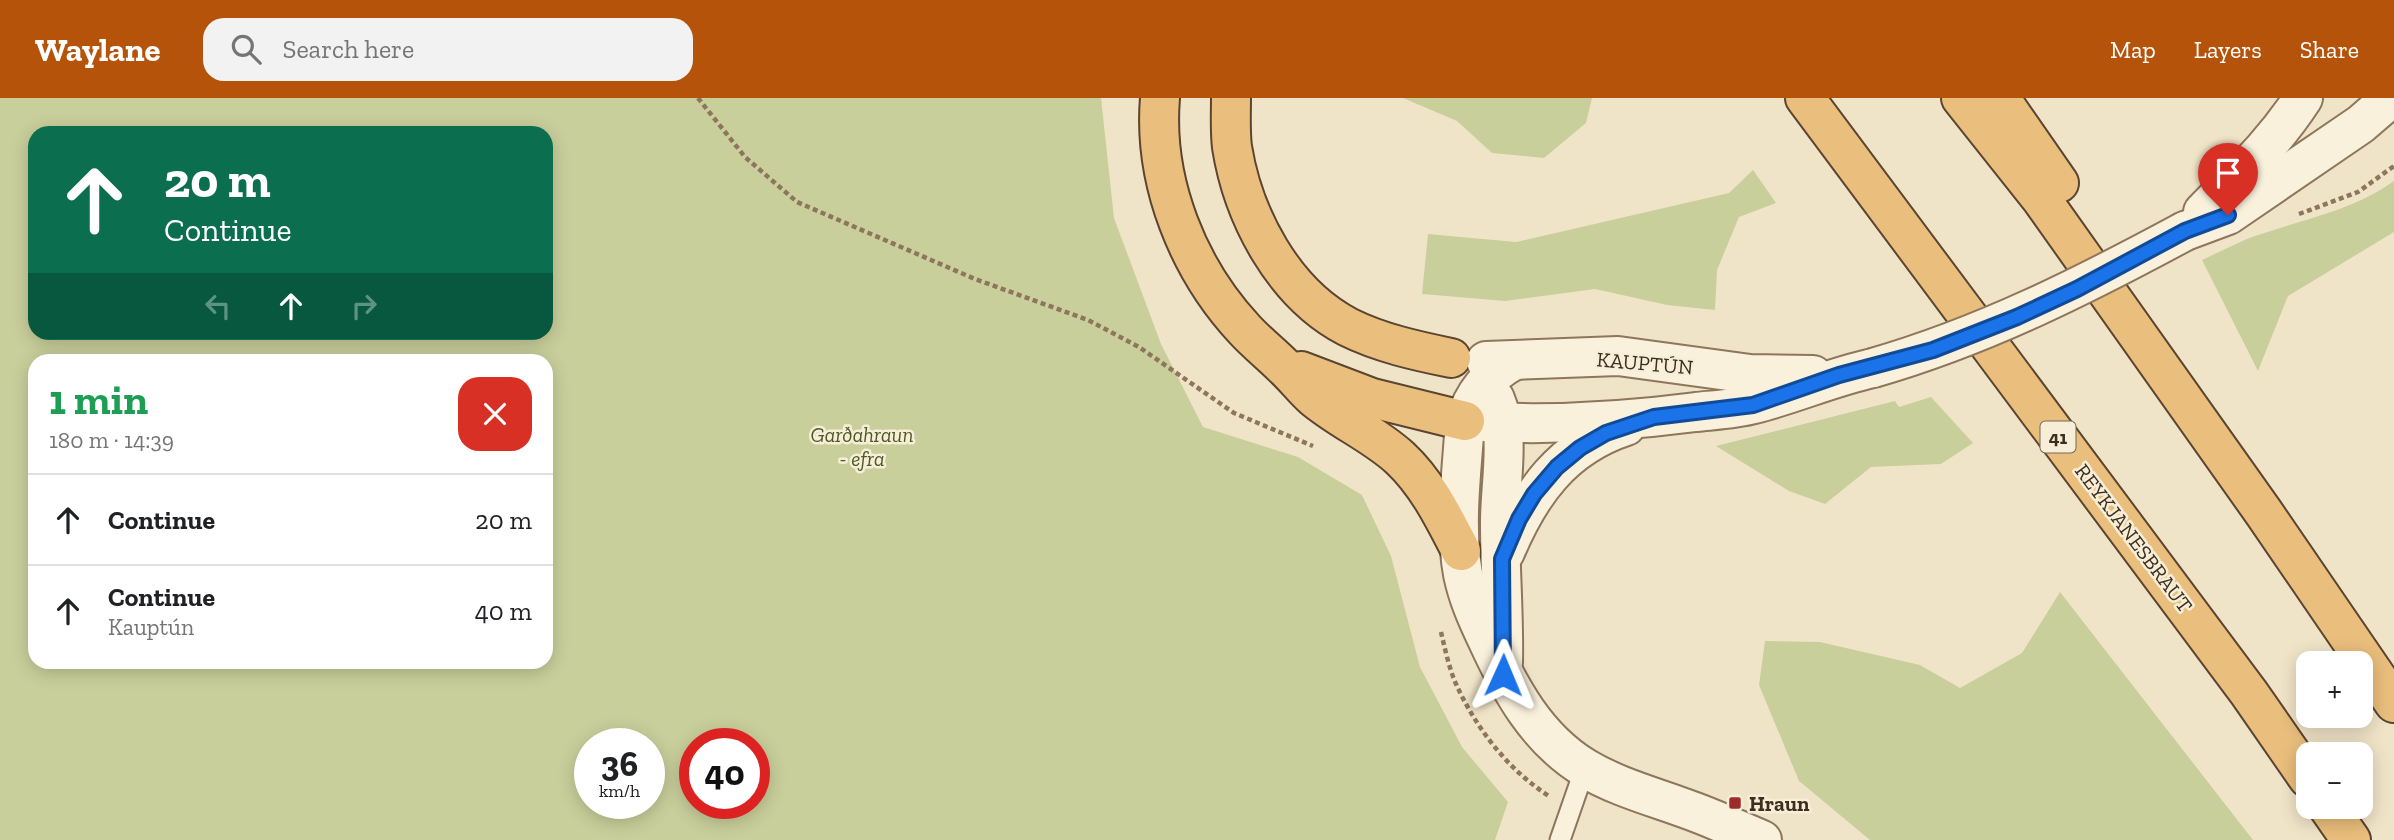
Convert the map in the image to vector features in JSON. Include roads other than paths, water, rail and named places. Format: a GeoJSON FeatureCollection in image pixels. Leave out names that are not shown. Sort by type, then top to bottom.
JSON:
{"type":"FeatureCollection","features":[{"type":"Feature","properties":{"kind":"highway"},"geometry":{"type":"LineString","coordinates":[[1160,98],[1159,148],[1167,184],[1182,231],[1198,265],[1245,330],[1313,397],[1349,425],[1399,457],[1434,502],[1461,551]]}},
{"type":"Feature","properties":{"kind":"highway"},"geometry":{"type":"LineString","coordinates":[[1231,98],[1232,145],[1246,201],[1266,244],[1289,277],[1317,304],[1347,326],[1381,340],[1451,358]]}},
{"type":"Feature","properties":{"kind":"highway","name":"REYKJANESBRAUT"},"geometry":{"type":"LineString","coordinates":[[1805,98],[2249,693],[2296,761]]}},
{"type":"Feature","properties":{"kind":"highway"},"geometry":{"type":"LineString","coordinates":[[1961,98],[2042,200],[2264,513],[2394,703]]}},
{"type":"Feature","properties":{"kind":"highway"},"geometry":{"type":"LineString","coordinates":[[2000,98],[2210,398],[2237,443],[2264,513]]}},
{"type":"Feature","properties":{"kind":"highway"},"geometry":{"type":"LineString","coordinates":[[1283,365],[1372,398],[1465,421]]}},
{"type":"Feature","properties":{"kind":"highway"},"geometry":{"type":"LineString","coordinates":[[2336,819],[2351,840]]}},
{"type":"Feature","properties":{"kind":"street","name":"KAUPTÚN"},"geometry":{"type":"LineString","coordinates":[[2185,231],[2259,156],[2283,128],[2303,98]]}},
{"type":"Feature","properties":{"kind":"street","name":"KAUPTÚN"},"geometry":{"type":"LineString","coordinates":[[1465,421],[1600,422],[1753,405],[1933,350],[2017,317],[2077,289],[2185,231],[2228,215],[2361,124],[2391,98]]}},
{"type":"Feature","properties":{"kind":"street"},"geometry":{"type":"LineString","coordinates":[[2361,124],[2394,105]]}},
{"type":"Feature","properties":{"kind":"street","name":"KAUPTÚN"},"geometry":{"type":"LineString","coordinates":[[1451,358],[1499,372],[1618,356],[1750,374],[1856,372]]}},
{"type":"Feature","properties":{"kind":"street"},"geometry":{"type":"LineString","coordinates":[[1499,372],[1469,405],[1465,421],[1460,509],[1461,551],[1469,601],[1503,675],[1535,725],[1585,768],[1626,788],[1709,817],[1762,840]]}},
{"type":"Feature","properties":{"kind":"street"},"geometry":{"type":"LineString","coordinates":[[1499,372],[1492,392],[1503,423],[1500,523],[1503,675]]}},
{"type":"Feature","properties":{"kind":"street"},"geometry":{"type":"LineString","coordinates":[[1502,559],[1519,519],[1534,494],[1557,467],[1580,448],[1606,433],[1654,417]]}},
{"type":"Feature","properties":{"kind":"lane"},"geometry":{"type":"LineString","coordinates":[[1560,840],[1585,768]]}},
{"type":"Feature","properties":{"kind":"place","name":"Hraun"},"geometry":{"type":"Point","coordinates":[1735,803]}},
{"type":"Feature","properties":{"kind":"park label","name":"Garðahraun - efra"},"geometry":{"type":"Point","coordinates":[862,446]}}]}
